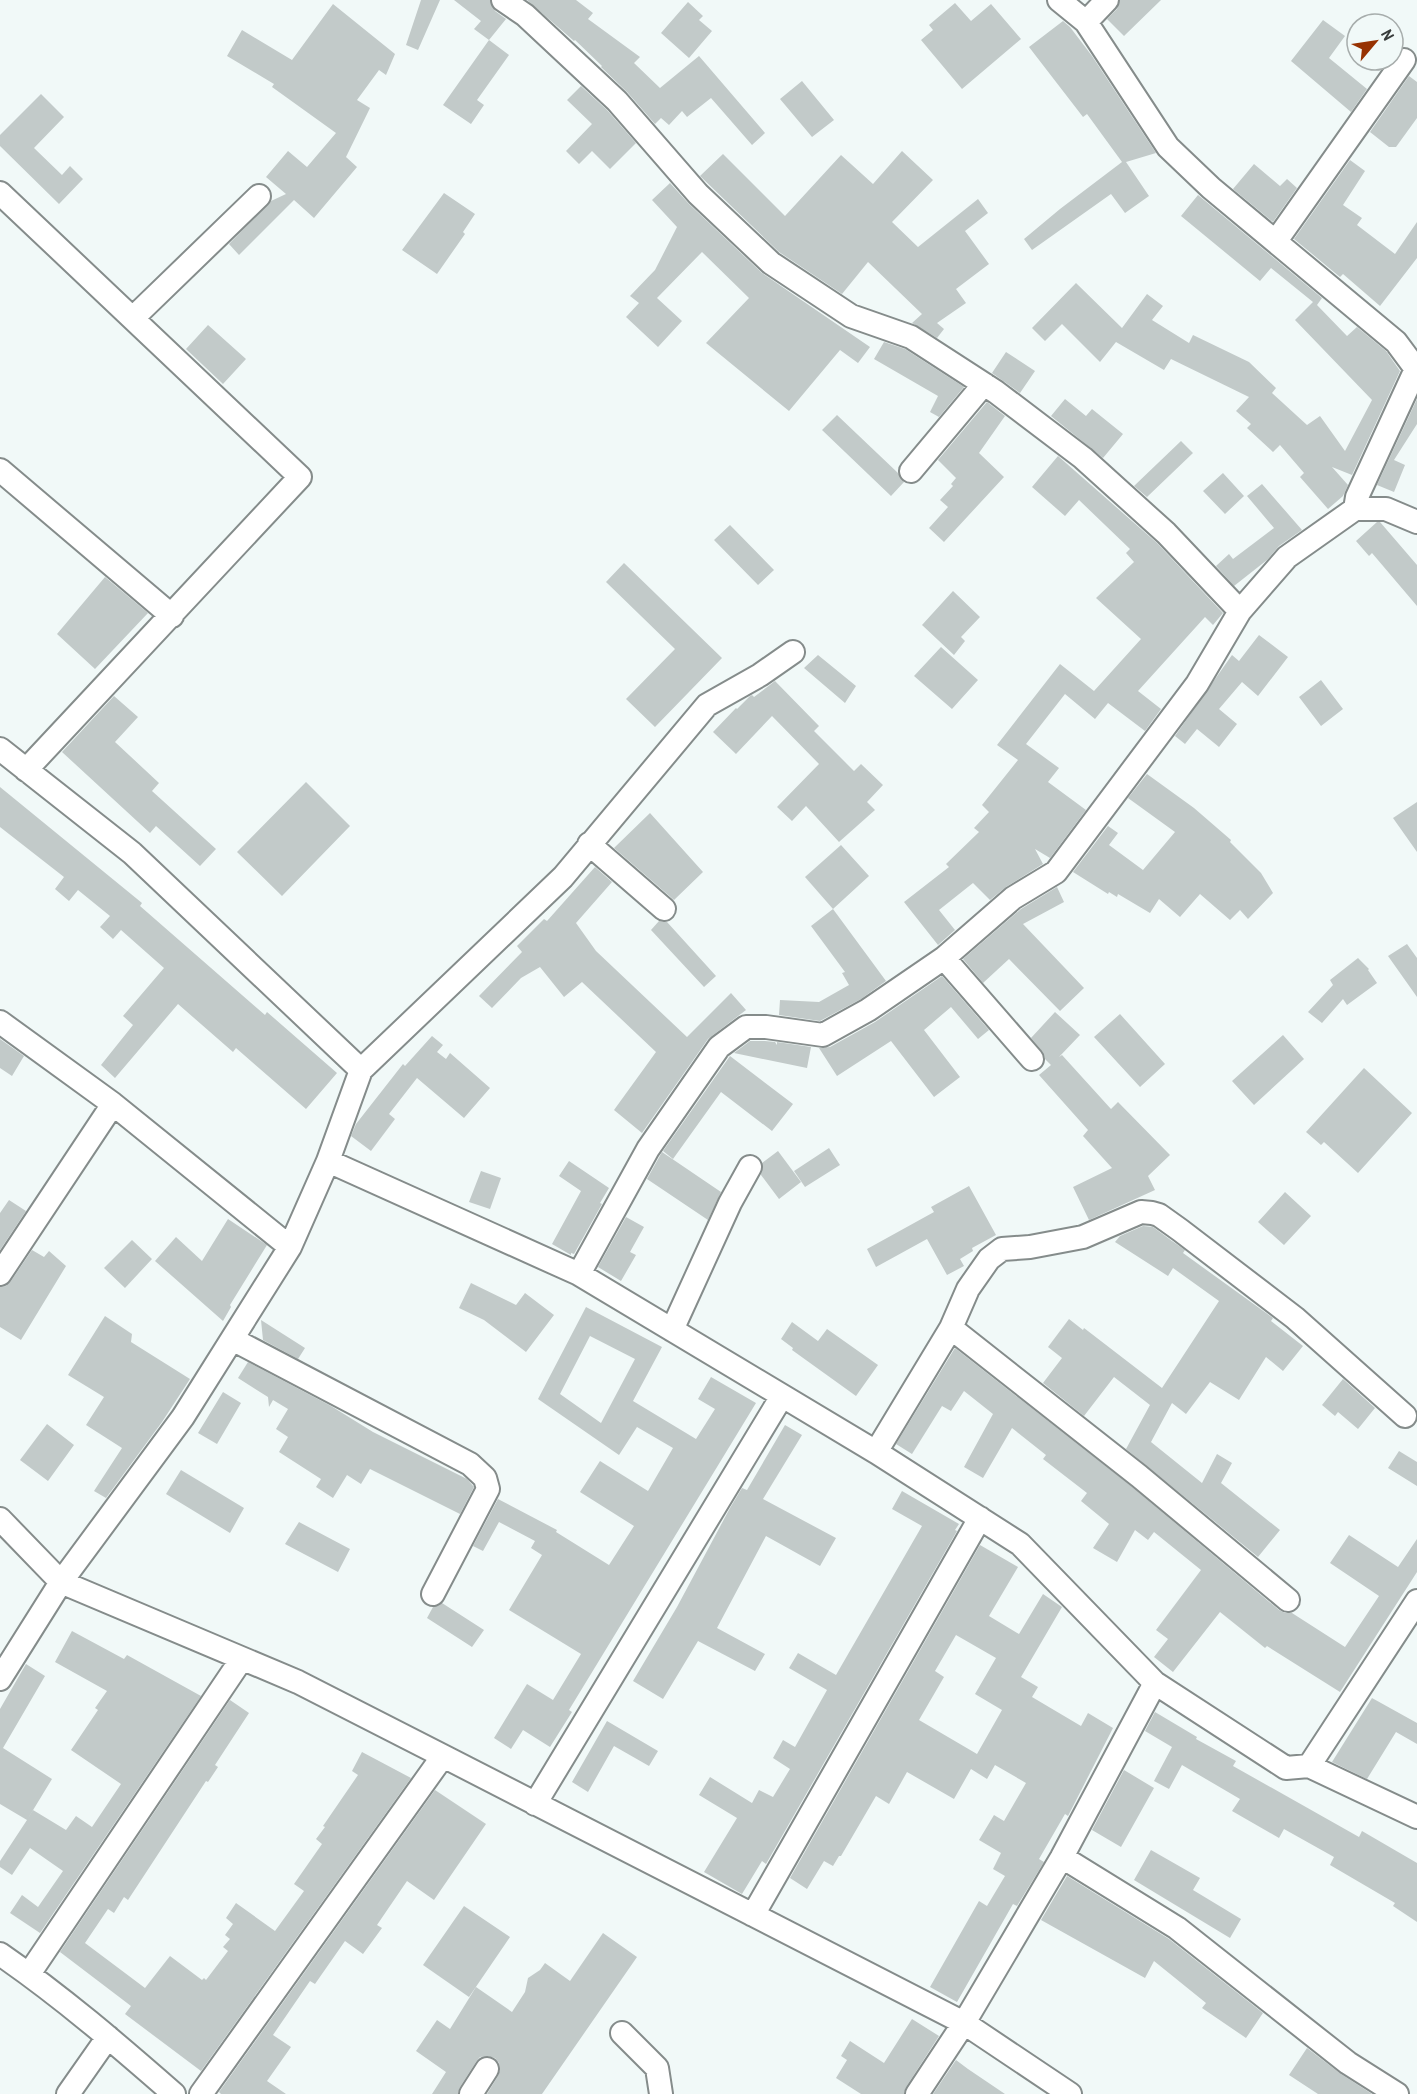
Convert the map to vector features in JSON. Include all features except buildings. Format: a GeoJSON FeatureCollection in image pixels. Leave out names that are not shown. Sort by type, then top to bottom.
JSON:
{"type":"FeatureCollection","features":[{"type":"Feature","properties":{"kind":"street"},"geometry":{"type":"LineString","coordinates":[[502,0],[525,15],[617,101],[698,194],[771,262],[851,316],[911,337],[984,384],[1083,458],[1166,533],[1240,611]]}},
{"type":"Feature","properties":{"kind":"street"},"geometry":{"type":"LineString","coordinates":[[1059,0],[1086,22],[1168,147],[1211,188],[1396,342],[1416,369],[1357,497],[1355,509]]}},
{"type":"Feature","properties":{"kind":"street"},"geometry":{"type":"LineString","coordinates":[[1086,22],[1107,0]]}},
{"type":"Feature","properties":{"kind":"street"},"geometry":{"type":"LineString","coordinates":[[1276,241],[1396,72]]}},
{"type":"Feature","properties":{"kind":"street"},"geometry":{"type":"LineString","coordinates":[[0,193],[300,477],[26,770]]}},
{"type":"Feature","properties":{"kind":"street"},"geometry":{"type":"LineString","coordinates":[[133,318],[259,196]]}},
{"type":"Feature","properties":{"kind":"street"},"geometry":{"type":"LineString","coordinates":[[911,471],[984,384]]}},
{"type":"Feature","properties":{"kind":"street"},"geometry":{"type":"LineString","coordinates":[[0,471],[172,616]]}},
{"type":"Feature","properties":{"kind":"street"},"geometry":{"type":"LineString","coordinates":[[579,1274],[648,1149],[718,1047],[746,1027],[766,1027],[823,1035],[868,1010],[944,958],[1013,898],[1056,872],[1197,684],[1240,611],[1287,557],[1355,509],[1386,509],[1417,522]]}},
{"type":"Feature","properties":{"kind":"street"},"geometry":{"type":"LineString","coordinates":[[0,1679],[62,1582],[183,1417],[290,1247],[328,1161],[361,1070],[563,877],[707,705],[760,675],[793,652]]}},
{"type":"Feature","properties":{"kind":"street"},"geometry":{"type":"LineString","coordinates":[[0,749],[132,853],[361,1070]]}},
{"type":"Feature","properties":{"kind":"street"},"geometry":{"type":"LineString","coordinates":[[589,844],[664,909]]}},
{"type":"Feature","properties":{"kind":"street"},"geometry":{"type":"LineString","coordinates":[[944,958],[1032,1059]]}},
{"type":"Feature","properties":{"kind":"street"},"geometry":{"type":"LineString","coordinates":[[0,1022],[113,1104],[290,1247]]}},
{"type":"Feature","properties":{"kind":"street"},"geometry":{"type":"LineString","coordinates":[[0,1274],[113,1104]]}},
{"type":"Feature","properties":{"kind":"street"},"geometry":{"type":"LineString","coordinates":[[328,1161],[579,1274],[876,1452],[1020,1544],[1155,1683],[1286,1768],[1309,1766],[1417,1817]]}},
{"type":"Feature","properties":{"kind":"street"},"geometry":{"type":"LineString","coordinates":[[672,1330],[730,1203],[750,1167]]}},
{"type":"Feature","properties":{"kind":"street"},"geometry":{"type":"LineString","coordinates":[[876,1452],[951,1328],[968,1289],[989,1259],[1002,1249],[1030,1247],[1083,1237],[1141,1212],[1159,1215],[1295,1318],[1405,1416]]}},
{"type":"Feature","properties":{"kind":"street"},"geometry":{"type":"LineString","coordinates":[[951,1328],[1139,1476],[1288,1600]]}},
{"type":"Feature","properties":{"kind":"street"},"geometry":{"type":"LineString","coordinates":[[232,1339],[470,1464],[482,1474],[488,1490],[433,1594]]}},
{"type":"Feature","properties":{"kind":"street"},"geometry":{"type":"LineString","coordinates":[[535,1804],[782,1396]]}},
{"type":"Feature","properties":{"kind":"street"},"geometry":{"type":"LineString","coordinates":[[753,1915],[980,1518]]}},
{"type":"Feature","properties":{"kind":"street"},"geometry":{"type":"LineString","coordinates":[[0,1519],[62,1582],[241,1660],[298,1682],[964,2023],[1070,2094]]}},
{"type":"Feature","properties":{"kind":"street"},"geometry":{"type":"LineString","coordinates":[[1309,1766],[1417,1601]]}},
{"type":"Feature","properties":{"kind":"street"},"geometry":{"type":"LineString","coordinates":[[29,1974],[241,1660]]}},
{"type":"Feature","properties":{"kind":"street"},"geometry":{"type":"LineString","coordinates":[[917,2094],[964,2023],[1062,1857],[1155,1683]]}},
{"type":"Feature","properties":{"kind":"street"},"geometry":{"type":"LineString","coordinates":[[201,2094],[443,1756]]}},
{"type":"Feature","properties":{"kind":"street"},"geometry":{"type":"LineString","coordinates":[[1062,1857],[1177,1928],[1339,2056],[1397,2094]]}},
{"type":"Feature","properties":{"kind":"street"},"geometry":{"type":"LineString","coordinates":[[0,1954],[29,1974],[108,2037],[174,2094]]}},
{"type":"Feature","properties":{"kind":"street"},"geometry":{"type":"LineString","coordinates":[[622,2033],[657,2068],[661,2094]]}},
{"type":"Feature","properties":{"kind":"street"},"geometry":{"type":"LineString","coordinates":[[68,2094],[108,2037]]}},
{"type":"Feature","properties":{"kind":"street"},"geometry":{"type":"LineString","coordinates":[[471,2094],[487,2069]]}}]}
